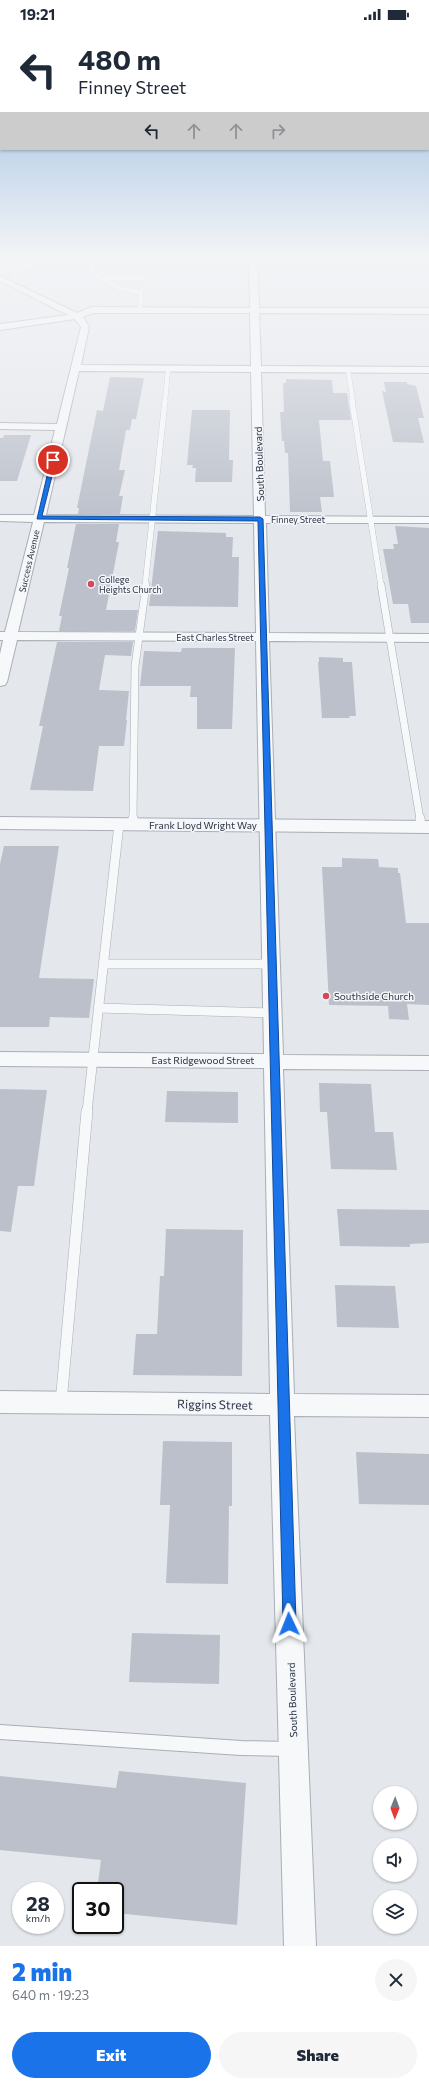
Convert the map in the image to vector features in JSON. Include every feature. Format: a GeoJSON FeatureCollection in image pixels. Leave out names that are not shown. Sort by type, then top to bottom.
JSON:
{"type":"FeatureCollection","features":[{"type":"Feature","properties":{"kind":"street","name":"Success Avenue"},"geometry":{"type":"LineString","coordinates":[[0,682],[6,636],[39,518],[81,344]]}},
{"type":"Feature","properties":{"kind":"street","name":"South Boulevard"},"geometry":{"type":"LineString","coordinates":[[256,344],[269,825],[282,1405],[300,1946]]}},
{"type":"Feature","properties":{"kind":"street"},"geometry":{"type":"LineString","coordinates":[[75,368],[429,370]]}},
{"type":"Feature","properties":{"kind":"street"},"geometry":{"type":"LineString","coordinates":[[0,426],[60,427]]}},
{"type":"Feature","properties":{"kind":"street","name":"Finney Street"},"geometry":{"type":"LineString","coordinates":[[0,518],[429,520]]}},
{"type":"Feature","properties":{"kind":"street","name":"East Charles Street"},"geometry":{"type":"LineString","coordinates":[[6,636],[429,638]]}},
{"type":"Feature","properties":{"kind":"street","name":"Frank Lloyd Wright Way"},"geometry":{"type":"LineString","coordinates":[[0,823],[425,827]]}},
{"type":"Feature","properties":{"kind":"street","name":"East Ridgewood Street"},"geometry":{"type":"LineString","coordinates":[[0,1059],[429,1063]]}},
{"type":"Feature","properties":{"kind":"street","name":"Riggins Street"},"geometry":{"type":"LineString","coordinates":[[0,1402],[429,1406]]}},
{"type":"Feature","properties":{"kind":"lane"},"geometry":{"type":"LineString","coordinates":[[61,1403],[92,1060],[103,964],[126,824],[135,666],[144,604],[150,536],[154,518],[168,369]]}},
{"type":"Feature","properties":{"kind":"lane"},"geometry":{"type":"LineString","coordinates":[[348,370],[370,520],[425,827]]}},
{"type":"Feature","properties":{"kind":"lane"},"geometry":{"type":"LineString","coordinates":[[103,964],[272,964]]}},
{"type":"Feature","properties":{"kind":"lane"},"geometry":{"type":"LineString","coordinates":[[98,1008],[273,1013]]}},
{"type":"Feature","properties":{"kind":"lane"},"geometry":{"type":"LineString","coordinates":[[0,1732],[241,1748],[293,1749]]}},
{"type":"Feature","properties":{"kind":"building"},"geometry":{"type":"Polygon","coordinates":[[[110,377],[144,378],[136,419],[132,419],[130,430],[126,430],[119,470],[125,470],[119,496],[123,496],[120,514],[78,514],[79,508],[77,508],[97,410],[103,411],[110,377]]]}},
{"type":"Feature","properties":{"kind":"building"},"geometry":{"type":"Polygon","coordinates":[[[286,379],[332,380],[333,393],[347,393],[351,420],[319,420],[323,461],[330,461],[334,497],[320,497],[322,512],[290,512],[288,453],[285,453],[284,441],[282,441],[280,412],[284,412],[283,383],[286,383],[286,379]]]}},
{"type":"Feature","properties":{"kind":"building"},"geometry":{"type":"Polygon","coordinates":[[[384,382],[407,382],[407,384],[416,386],[424,418],[418,418],[424,443],[393,442],[382,391],[386,392],[384,382]]]}},
{"type":"Feature","properties":{"kind":"building"},"geometry":{"type":"Polygon","coordinates":[[[192,410],[230,410],[229,460],[233,460],[232,482],[195,482],[196,468],[192,468],[193,465],[187,465],[192,410]]]}},
{"type":"Feature","properties":{"kind":"building"},"geometry":{"type":"Polygon","coordinates":[[[4,435],[31,435],[17,481],[0,481],[0,438],[3,438],[4,435]]]}},
{"type":"Feature","properties":{"kind":"building"},"geometry":{"type":"Polygon","coordinates":[[[76,524],[119,524],[116,542],[119,542],[106,610],[138,610],[135,631],[59,631],[62,616],[59,616],[76,524]]]}},
{"type":"Feature","properties":{"kind":"building"},"geometry":{"type":"Polygon","coordinates":[[[395,526],[429,528],[429,623],[411,623],[408,604],[393,604],[383,549],[394,549],[393,544],[398,544],[395,526]]]}},
{"type":"Feature","properties":{"kind":"building"},"geometry":{"type":"Polygon","coordinates":[[[158,531],[226,533],[226,537],[233,537],[232,557],[239,557],[238,607],[149,606],[158,531]]]}},
{"type":"Feature","properties":{"kind":"building"},"geometry":{"type":"Polygon","coordinates":[[[57,642],[133,642],[131,656],[105,655],[99,690],[129,691],[127,720],[124,746],[99,746],[93,791],[30,790],[43,726],[39,726],[57,642]]]}},
{"type":"Feature","properties":{"kind":"building"},"geometry":{"type":"Polygon","coordinates":[[[182,648],[235,648],[232,729],[197,729],[197,697],[190,697],[191,686],[140,686],[144,651],[181,652],[182,648]]]}},
{"type":"Feature","properties":{"kind":"building"},"geometry":{"type":"Polygon","coordinates":[[[319,657],[343,658],[343,662],[352,662],[356,716],[349,716],[350,718],[322,718],[318,662],[319,657]]]}},
{"type":"Feature","properties":{"kind":"building"},"geometry":{"type":"Polygon","coordinates":[[[4,846],[59,846],[39,978],[94,979],[89,1018],[50,1017],[49,1027],[0,1027],[0,864],[4,846]]]}},
{"type":"Feature","properties":{"kind":"building"},"geometry":{"type":"Polygon","coordinates":[[[342,858],[378,859],[379,867],[398,868],[398,873],[400,873],[406,923],[429,923],[429,1005],[407,1004],[409,1020],[389,1019],[388,1006],[329,1005],[322,867],[342,867],[342,858]]]}},
{"type":"Feature","properties":{"kind":"building"},"geometry":{"type":"Polygon","coordinates":[[[319,1083],[371,1084],[375,1132],[393,1132],[397,1170],[331,1169],[327,1112],[320,1112],[319,1083]]]}},
{"type":"Feature","properties":{"kind":"building"},"geometry":{"type":"Polygon","coordinates":[[[0,1089],[47,1090],[34,1186],[18,1186],[11,1232],[0,1231],[0,1089]]]}},
{"type":"Feature","properties":{"kind":"building"},"geometry":{"type":"Polygon","coordinates":[[[167,1091],[238,1092],[238,1123],[165,1122],[167,1091]]]}},
{"type":"Feature","properties":{"kind":"building"},"geometry":{"type":"Polygon","coordinates":[[[337,1209],[429,1210],[429,1243],[410,1244],[410,1247],[340,1246],[337,1209]]]}},
{"type":"Feature","properties":{"kind":"building"},"geometry":{"type":"Polygon","coordinates":[[[166,1229],[243,1230],[242,1376],[133,1375],[136,1334],[157,1334],[160,1276],[164,1276],[166,1229]]]}},
{"type":"Feature","properties":{"kind":"building"},"geometry":{"type":"Polygon","coordinates":[[[335,1285],[395,1286],[399,1328],[337,1327],[335,1285]]]}},
{"type":"Feature","properties":{"kind":"building"},"geometry":{"type":"Polygon","coordinates":[[[163,1441],[232,1442],[232,1506],[229,1506],[228,1584],[166,1583],[170,1505],[160,1505],[163,1441]]]}},
{"type":"Feature","properties":{"kind":"building"},"geometry":{"type":"Polygon","coordinates":[[[356,1452],[429,1454],[429,1505],[359,1504],[356,1452]]]}},
{"type":"Feature","properties":{"kind":"building"},"geometry":{"type":"Polygon","coordinates":[[[132,1633],[220,1635],[219,1684],[129,1682],[132,1633]]]}},
{"type":"Feature","properties":{"kind":"building"},"geometry":{"type":"Polygon","coordinates":[[[119,1771],[246,1783],[237,1925],[124,1914],[124,1882],[98,1882],[101,1860],[0,1850],[0,1776],[116,1788],[119,1771]]]}},
{"type":"Feature","properties":{"kind":"place","name":"College Heights Church"},"geometry":{"type":"Point","coordinates":[91,584]}},
{"type":"Feature","properties":{"kind":"place","name":"Southside Church"},"geometry":{"type":"Point","coordinates":[326,996]}},
{"type":"Feature","properties":{"kind":"route"},"geometry":{"type":"LineString","coordinates":[[53,460],[39,518],[260,519],[267,747],[282,1405],[289,1624]]}}]}
